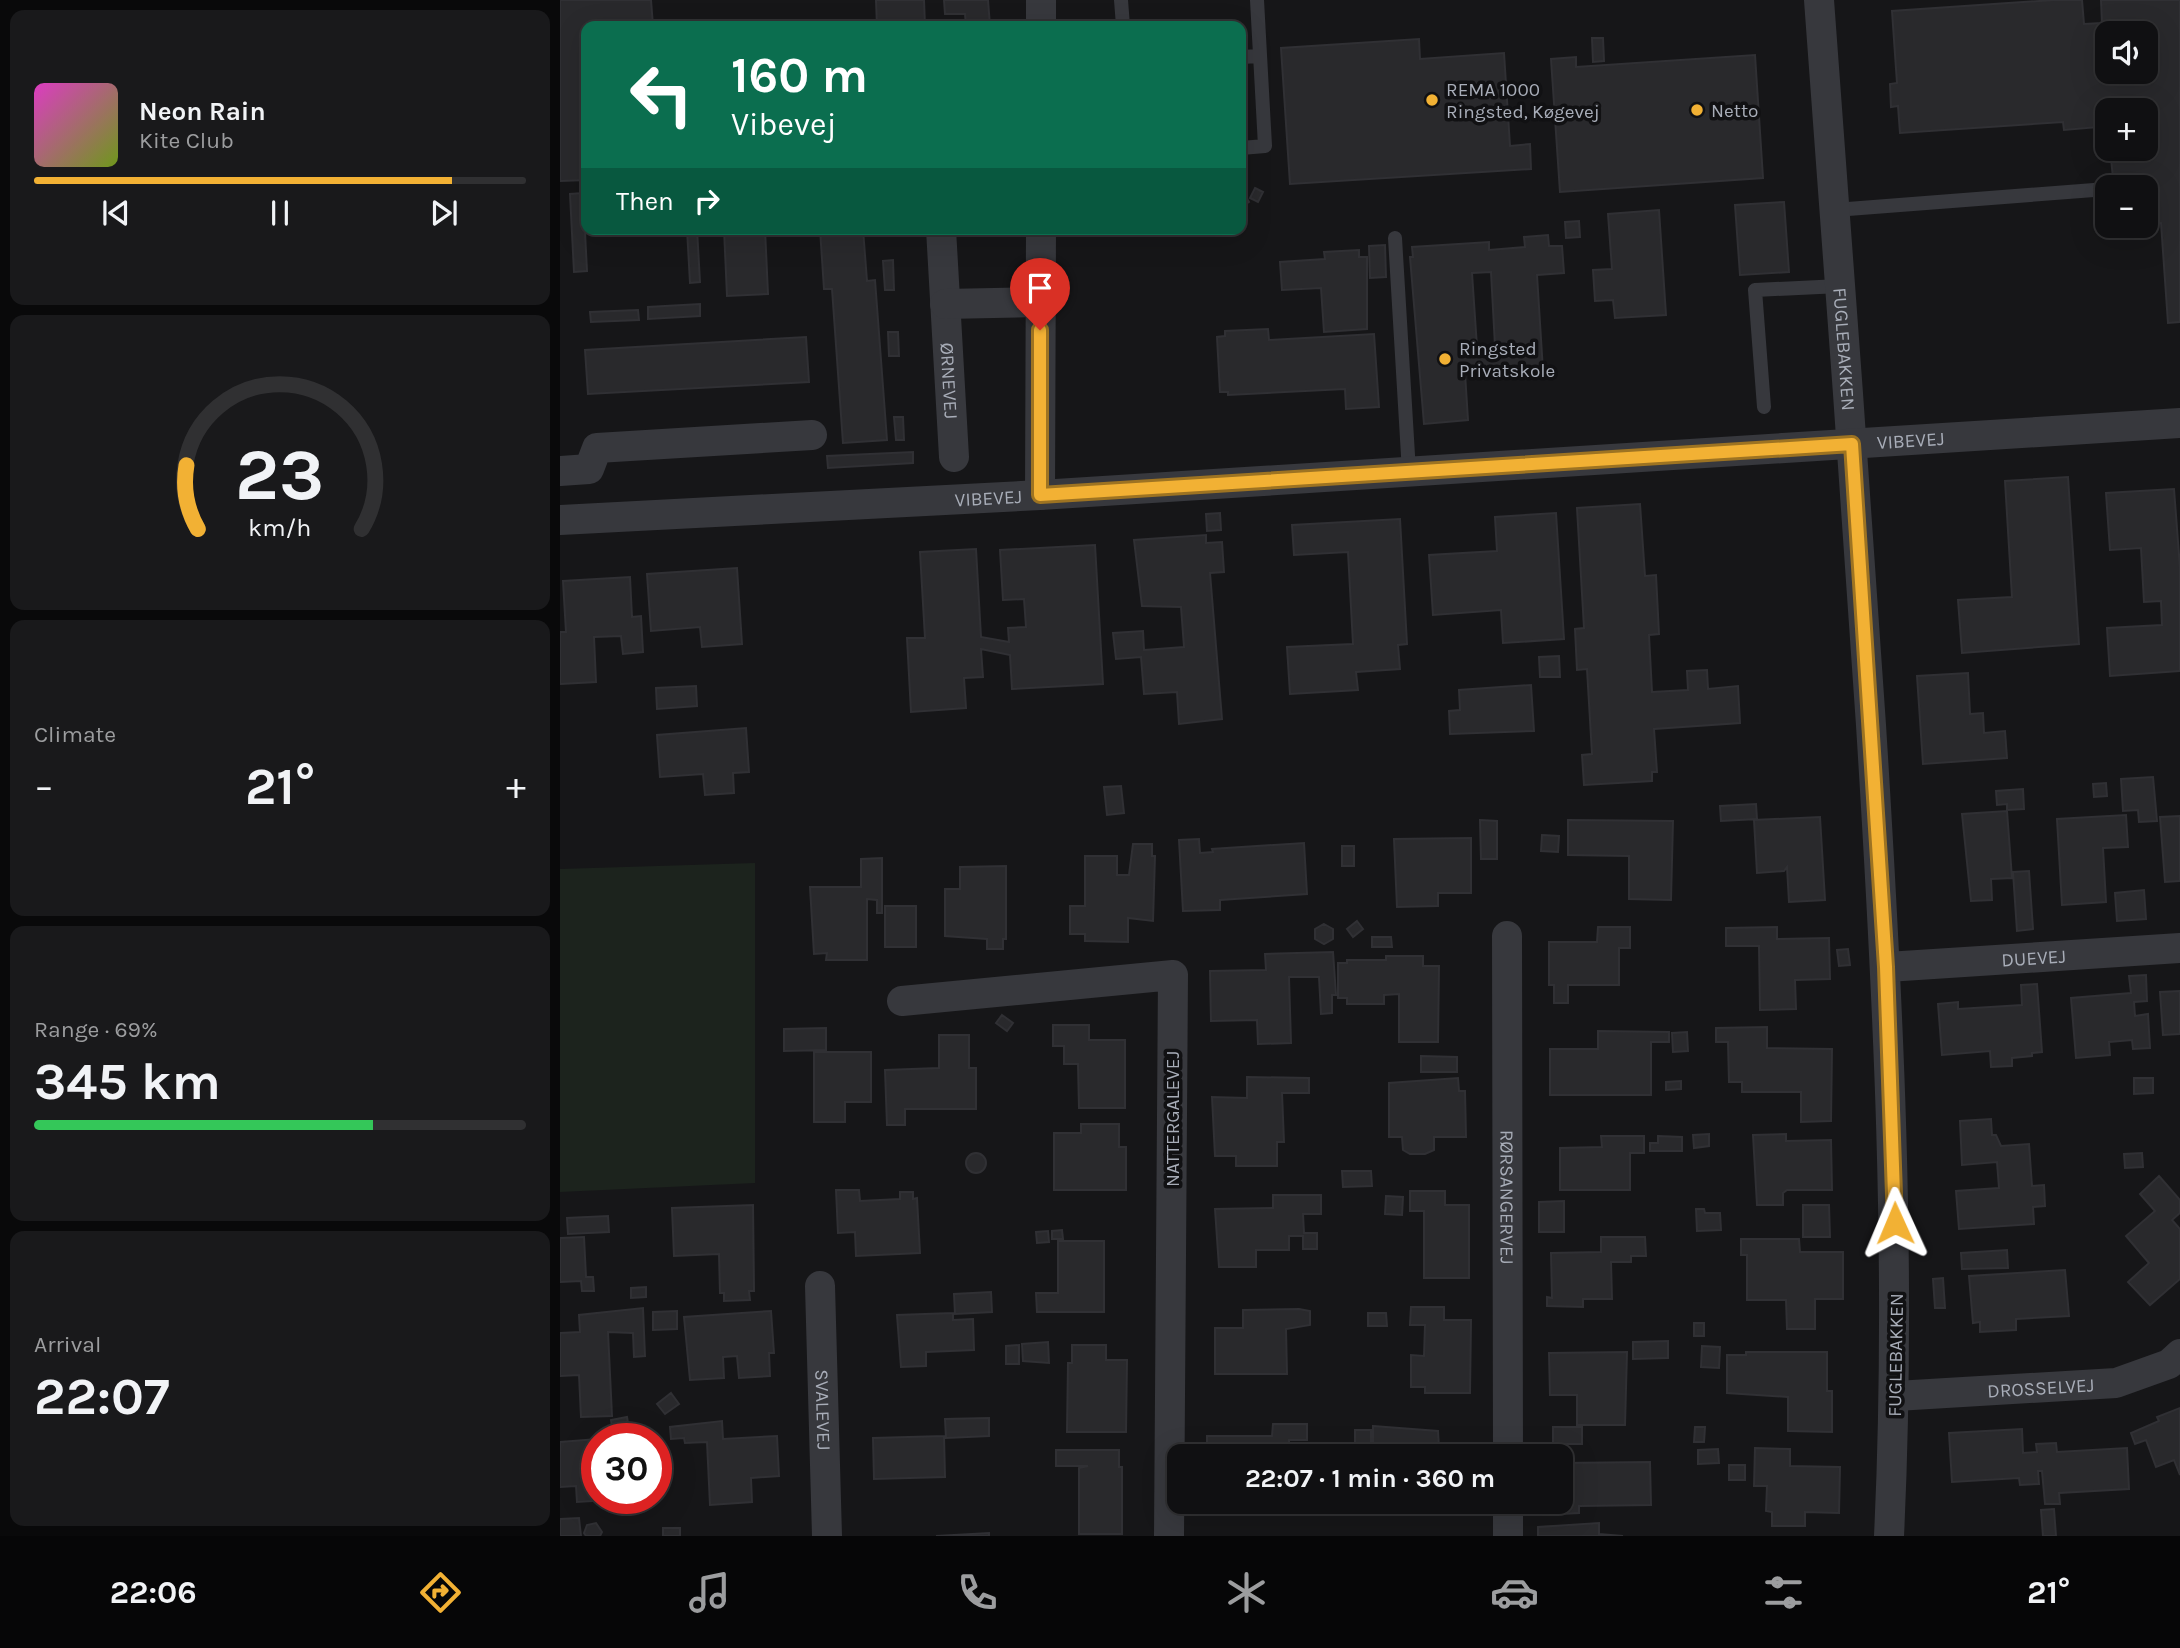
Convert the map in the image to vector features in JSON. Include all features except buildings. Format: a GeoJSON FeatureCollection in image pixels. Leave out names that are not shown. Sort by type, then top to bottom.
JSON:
{"type":"FeatureCollection","features":[{"type":"Feature","properties":{"kind":"street"},"geometry":{"type":"LineString","coordinates":[[1041,0],[1041,21]]}},
{"type":"Feature","properties":{"kind":"street","name":"FUGLEBAKKEN"},"geometry":{"type":"LineString","coordinates":[[1819,0],[1852,444],[1886,967],[1895,1196],[1896,1396],[1889,1536]]}},
{"type":"Feature","properties":{"kind":"street","name":"ØRNEVEJ"},"geometry":{"type":"LineString","coordinates":[[941,235],[954,457]]}},
{"type":"Feature","properties":{"kind":"street"},"geometry":{"type":"LineString","coordinates":[[1040,495],[1041,235]]}},
{"type":"Feature","properties":{"kind":"street"},"geometry":{"type":"LineString","coordinates":[[945,304],[1040,302]]}},
{"type":"Feature","properties":{"kind":"street","name":"VIBEVEJ"},"geometry":{"type":"LineString","coordinates":[[560,520],[1040,495],[2180,423]]}},
{"type":"Feature","properties":{"kind":"street"},"geometry":{"type":"LineString","coordinates":[[592,518],[575,470],[597,448],[812,435]]}},
{"type":"Feature","properties":{"kind":"street","name":"RØRSANGERVEJ"},"geometry":{"type":"LineString","coordinates":[[1507,936],[1508,1444]]}},
{"type":"Feature","properties":{"kind":"street","name":"DUEVEJ"},"geometry":{"type":"LineString","coordinates":[[1886,967],[2180,948]]}},
{"type":"Feature","properties":{"kind":"street","name":"NATTERGALEVEJ"},"geometry":{"type":"LineString","coordinates":[[902,1001],[1173,975],[1169,1536]]}},
{"type":"Feature","properties":{"kind":"street","name":"SVALEVEJ"},"geometry":{"type":"LineString","coordinates":[[820,1286],[827,1536]]}},
{"type":"Feature","properties":{"kind":"street","name":"DROSSELVEJ"},"geometry":{"type":"LineString","coordinates":[[1896,1396],[2116,1383],[2169,1364],[2180,1354]]}},
{"type":"Feature","properties":{"kind":"street"},"geometry":{"type":"LineString","coordinates":[[1508,1514],[1508,1536]]}},
{"type":"Feature","properties":{"kind":"lane"},"geometry":{"type":"LineString","coordinates":[[1121,0],[1123,21]]}},
{"type":"Feature","properties":{"kind":"lane"},"geometry":{"type":"LineString","coordinates":[[1246,148],[1265,146],[1257,0]]}},
{"type":"Feature","properties":{"kind":"lane"},"geometry":{"type":"LineString","coordinates":[[1246,57],[1260,56]]}},
{"type":"Feature","properties":{"kind":"lane"},"geometry":{"type":"LineString","coordinates":[[1835,210],[2094,190]]}},
{"type":"Feature","properties":{"kind":"lane"},"geometry":{"type":"LineString","coordinates":[[1395,238],[1409,471]]}},
{"type":"Feature","properties":{"kind":"lane"},"geometry":{"type":"LineString","coordinates":[[1764,407],[1755,290],[1840,286]]}},
{"type":"Feature","properties":{"kind":"shaded area"},"geometry":{"type":"Polygon","coordinates":[[[755,863],[755,1183],[560,1192],[560,869],[755,863]]]}},
{"type":"Feature","properties":{"kind":"place","name":"REMA 1000 Ringsted, Køgevej"},"geometry":{"type":"Point","coordinates":[1432,100]}},
{"type":"Feature","properties":{"kind":"place","name":"Netto"},"geometry":{"type":"Point","coordinates":[1697,110]}},
{"type":"Feature","properties":{"kind":"place","name":"Ringsted Privatskole"},"geometry":{"type":"Point","coordinates":[1445,359]}},
{"type":"Feature","properties":{"kind":"route"},"geometry":{"type":"LineString","coordinates":[[1040,330],[1040,495],[1852,444],[1886,967],[1895,1223]]}}]}
